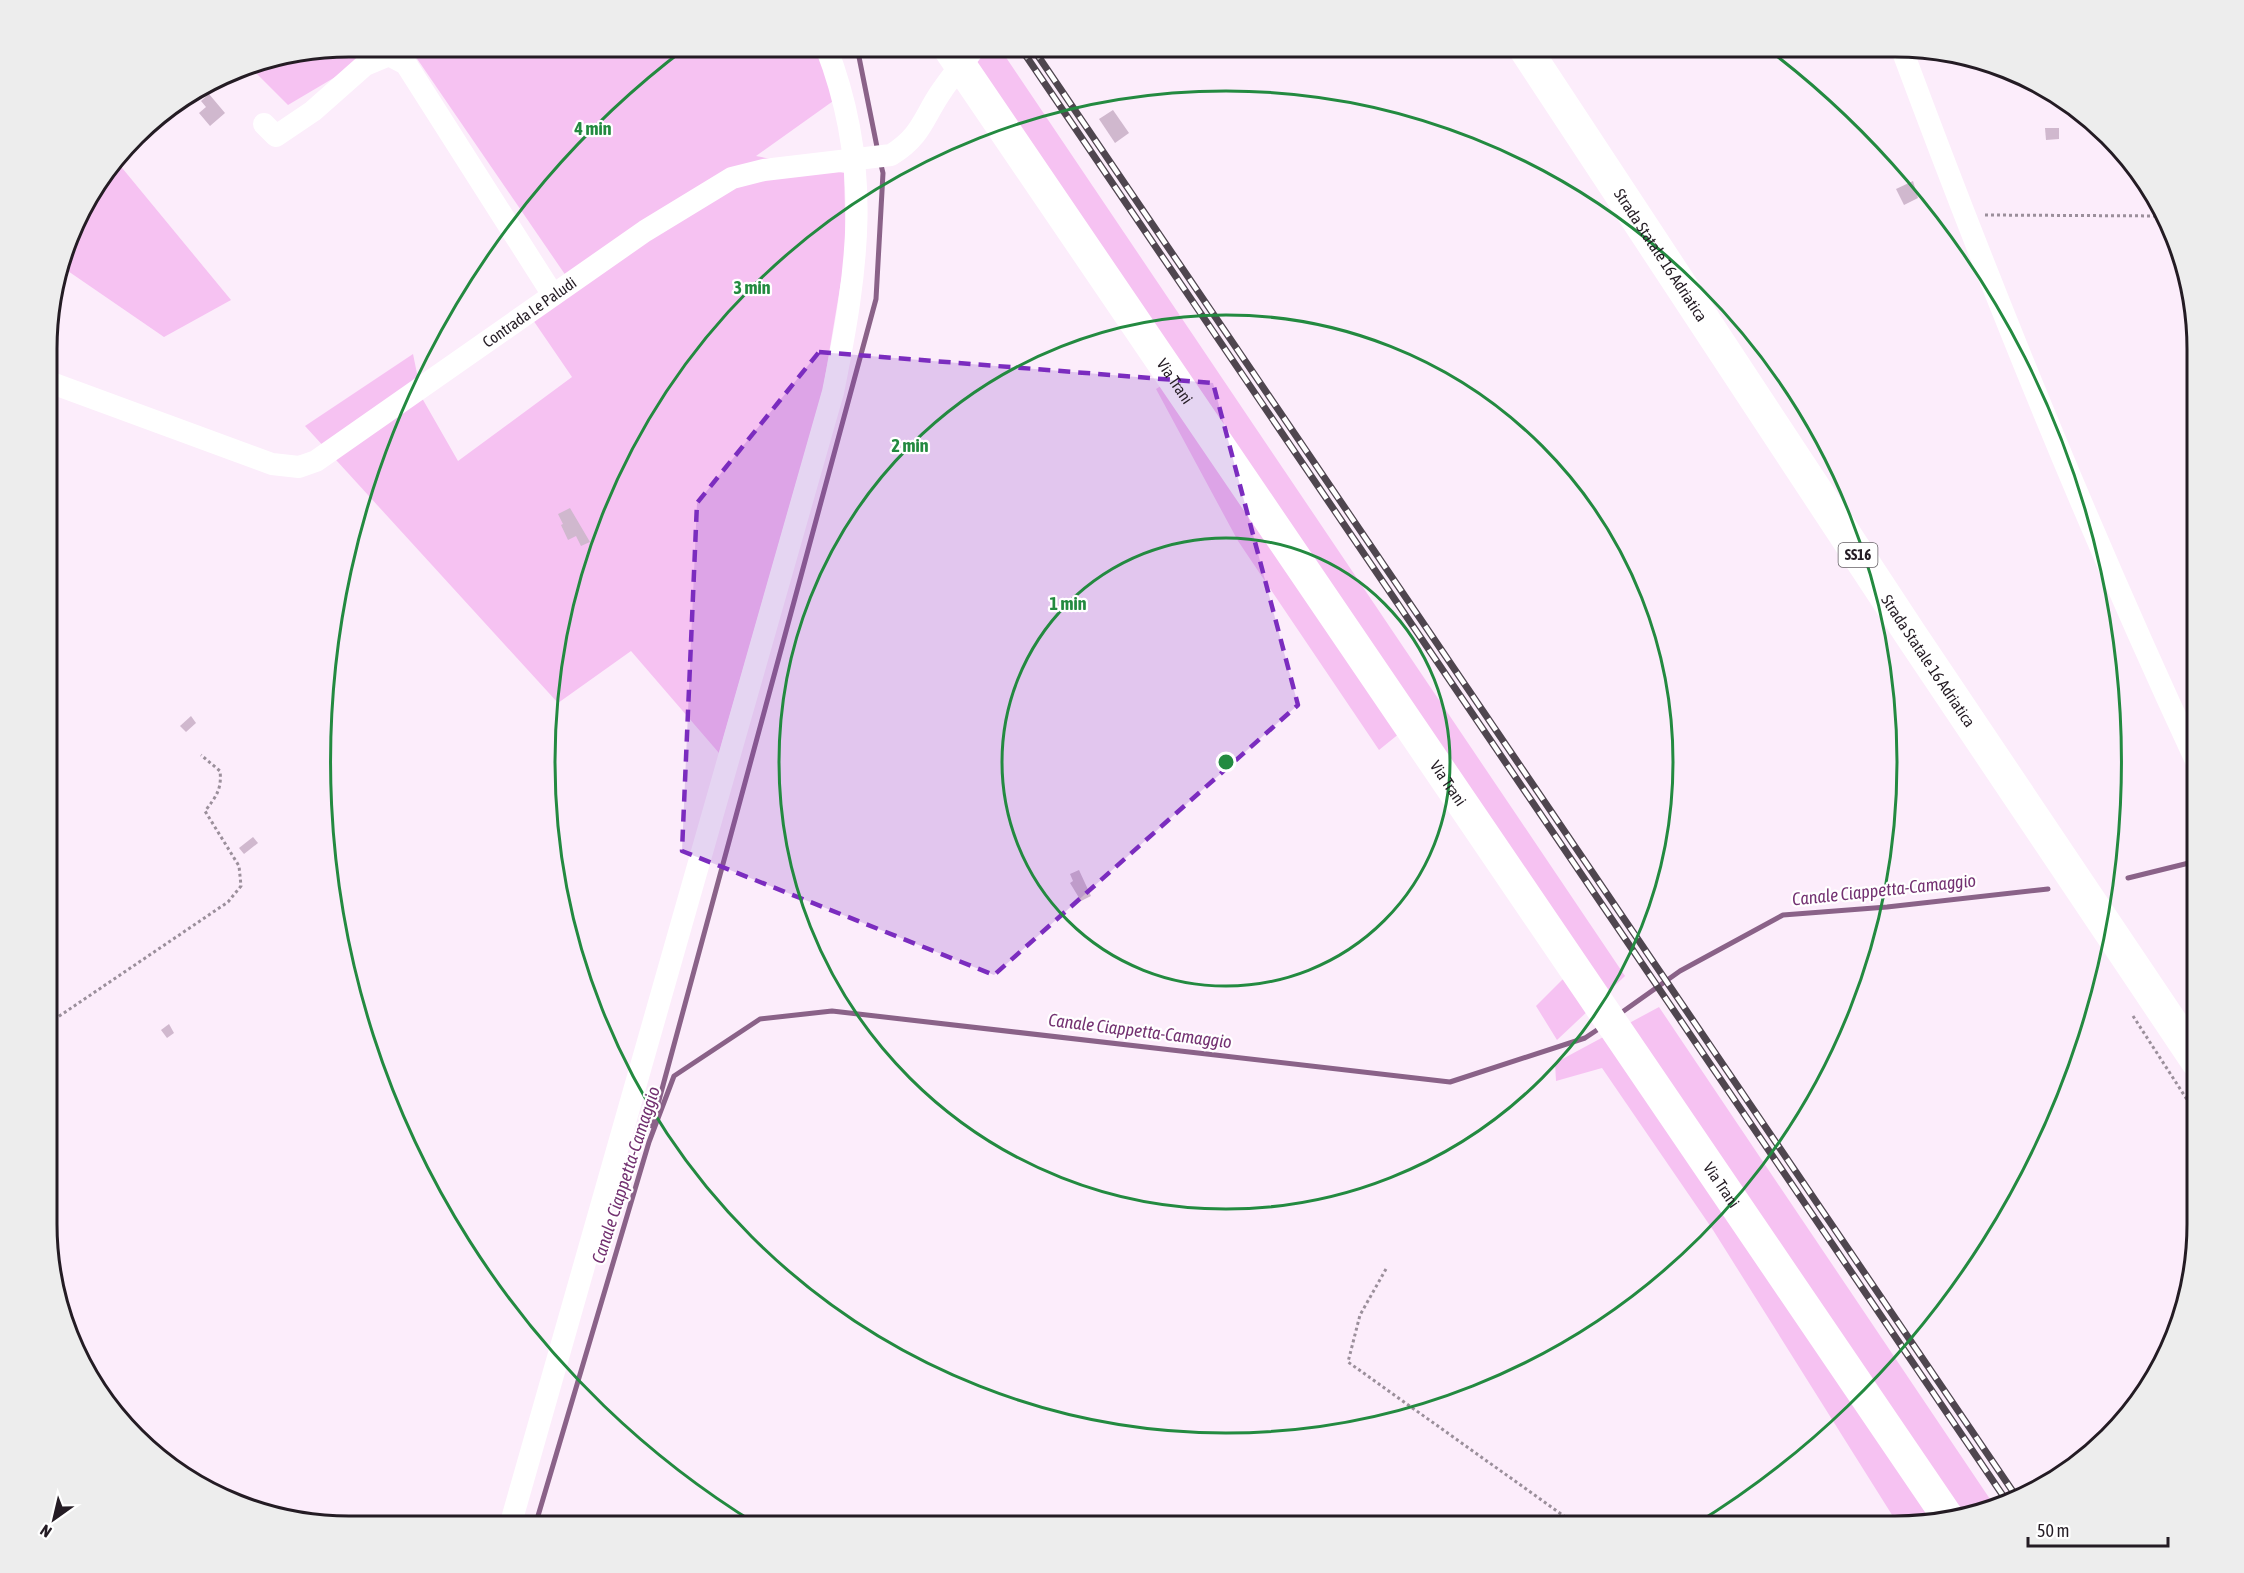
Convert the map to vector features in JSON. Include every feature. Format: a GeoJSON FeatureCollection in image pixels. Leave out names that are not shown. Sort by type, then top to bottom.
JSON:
{"type":"FeatureCollection","features":[{"type":"Feature","properties":{"kind":"highway","name":"Strada Statale 16 Adriatica"},"geometry":{"type":"LineString","coordinates":[[1531,57],[1911,635],[2187,1046]]}},
{"type":"Feature","properties":{"kind":"highway","name":"Strada Statale 16 Adriatica"},"geometry":{"type":"LineString","coordinates":[[1557,57],[1924,620],[2187,1014]]}},
{"type":"Feature","properties":{"kind":"main road","name":"Via Trani"},"geometry":{"type":"LineString","coordinates":[[964,57],[1619,1035],[1943,1512]]}},
{"type":"Feature","properties":{"kind":"street"},"geometry":{"type":"LineString","coordinates":[[264,124],[276,136],[313,111],[365,65],[386,57]]}},
{"type":"Feature","properties":{"kind":"street"},"geometry":{"type":"LineString","coordinates":[[391,57],[406,64],[554,295]]}},
{"type":"Feature","properties":{"kind":"street"},"geometry":{"type":"LineString","coordinates":[[513,1516],[833,392],[851,302],[858,213],[872,157],[848,112],[829,57]]}},
{"type":"Feature","properties":{"kind":"street"},"geometry":{"type":"LineString","coordinates":[[872,157],[907,145],[921,130],[959,57]]}},
{"type":"Feature","properties":{"kind":"street"},"geometry":{"type":"LineString","coordinates":[[1905,58],[1963,215],[2147,655],[2187,741]]}},
{"type":"Feature","properties":{"kind":"street","name":"Contrada Le Paludi"},"geometry":{"type":"LineString","coordinates":[[57,385],[272,464],[299,468],[316,461],[645,231],[732,178],[764,170],[872,157]]}},
{"type":"Feature","properties":{"kind":"path"},"geometry":{"type":"LineString","coordinates":[[1963,215],[2155,216]]}},
{"type":"Feature","properties":{"kind":"path"},"geometry":{"type":"LineString","coordinates":[[57,1018],[228,902],[242,886],[239,866],[206,811],[216,797],[221,784],[220,771],[201,755]]}},
{"type":"Feature","properties":{"kind":"path"},"geometry":{"type":"LineString","coordinates":[[1386,1269],[1360,1315],[1348,1362],[1564,1516]]}},
{"type":"Feature","properties":{"kind":"highlighted area"},"geometry":{"type":"Polygon","coordinates":[[[819,352],[1213,383],[1298,705],[994,975],[682,851],[697,503],[819,352]]]}},
{"type":"Feature","properties":{"kind":"shaded area"},"geometry":{"type":"Polygon","coordinates":[[[369,57],[288,105],[255,72],[311,59],[369,57]]]}},
{"type":"Feature","properties":{"kind":"shaded area"},"geometry":{"type":"Polygon","coordinates":[[[416,57],[819,57],[836,99],[756,156],[844,173],[846,252],[823,389],[719,753],[631,651],[558,703],[305,426],[413,354],[422,398],[458,461],[572,377],[533,320],[575,289],[416,57]]]}},
{"type":"Feature","properties":{"kind":"shaded area"},"geometry":{"type":"Polygon","coordinates":[[[968,57],[1006,57],[1625,976],[1557,1040],[1536,1006],[1562,980],[1586,964],[1416,720],[1379,750],[1238,541],[1156,389],[1184,371],[968,57]]]}},
{"type":"Feature","properties":{"kind":"shaded area"},"geometry":{"type":"Polygon","coordinates":[[[121,166],[231,300],[164,337],[68,271],[87,220],[121,166]]]}},
{"type":"Feature","properties":{"kind":"shaded area"},"geometry":{"type":"Polygon","coordinates":[[[1659,1007],[1991,1500],[1933,1514],[1893,1516],[1713,1230],[1602,1068],[1556,1081],[1555,1063],[1659,1007]]]}},
{"type":"Feature","properties":{"kind":"building"},"geometry":{"type":"Polygon","coordinates":[[[209,94],[225,113],[210,126],[199,113],[206,107],[201,101],[209,94]]]}},
{"type":"Feature","properties":{"kind":"building"},"geometry":{"type":"Polygon","coordinates":[[[1113,110],[1129,133],[1115,143],[1099,119],[1113,110]]]}},
{"type":"Feature","properties":{"kind":"building"},"geometry":{"type":"Polygon","coordinates":[[[2045,128],[2059,128],[2059,139],[2046,140],[2045,128]]]}},
{"type":"Feature","properties":{"kind":"building"},"geometry":{"type":"Polygon","coordinates":[[[1913,181],[1918,198],[1904,205],[1896,189],[1913,181]]]}},
{"type":"Feature","properties":{"kind":"building"},"geometry":{"type":"Polygon","coordinates":[[[570,508],[590,542],[581,546],[576,536],[568,540],[561,525],[563,524],[558,514],[570,508]]]}},
{"type":"Feature","properties":{"kind":"building"},"geometry":{"type":"Polygon","coordinates":[[[191,716],[196,723],[186,732],[180,726],[191,716]]]}},
{"type":"Feature","properties":{"kind":"building"},"geometry":{"type":"Polygon","coordinates":[[[253,837],[258,843],[244,854],[239,848],[253,837]]]}},
{"type":"Feature","properties":{"kind":"building"},"geometry":{"type":"Polygon","coordinates":[[[1079,870],[1091,896],[1081,901],[1070,883],[1073,881],[1070,874],[1079,870]]]}},
{"type":"Feature","properties":{"kind":"building"},"geometry":{"type":"Polygon","coordinates":[[[169,1024],[174,1033],[167,1038],[161,1030],[169,1024]]]}},
{"type":"Feature","properties":{"kind":"waterway"},"geometry":{"type":"LineString","coordinates":[[859,57],[878,152]]}},
{"type":"Feature","properties":{"kind":"waterway"},"geometry":{"type":"LineString","coordinates":[[652,1126],[876,299],[883,173],[880,161]]}},
{"type":"Feature","properties":{"kind":"waterway","name":"Canale Ciappetta-Camaggio"},"geometry":{"type":"LineString","coordinates":[[2128,878],[2187,863]]}},
{"type":"Feature","properties":{"kind":"waterway","name":"Canale Ciappetta-Camaggio"},"geometry":{"type":"LineString","coordinates":[[1618,1015],[1680,971],[1783,915],[1887,907],[2048,889]]}},
{"type":"Feature","properties":{"kind":"waterway","name":"Canale Ciappetta-Camaggio"},"geometry":{"type":"LineString","coordinates":[[538,1516],[649,1142],[674,1076],[760,1019],[832,1011],[1450,1082],[1585,1038],[1603,1026]]}},
{"type":"Feature","properties":{"kind":"railway"},"geometry":{"type":"LineString","coordinates":[[1027,57],[2003,1496]]}},
{"type":"Feature","properties":{"kind":"railway"},"geometry":{"type":"LineString","coordinates":[[1039,57],[2013,1491]]}}]}
